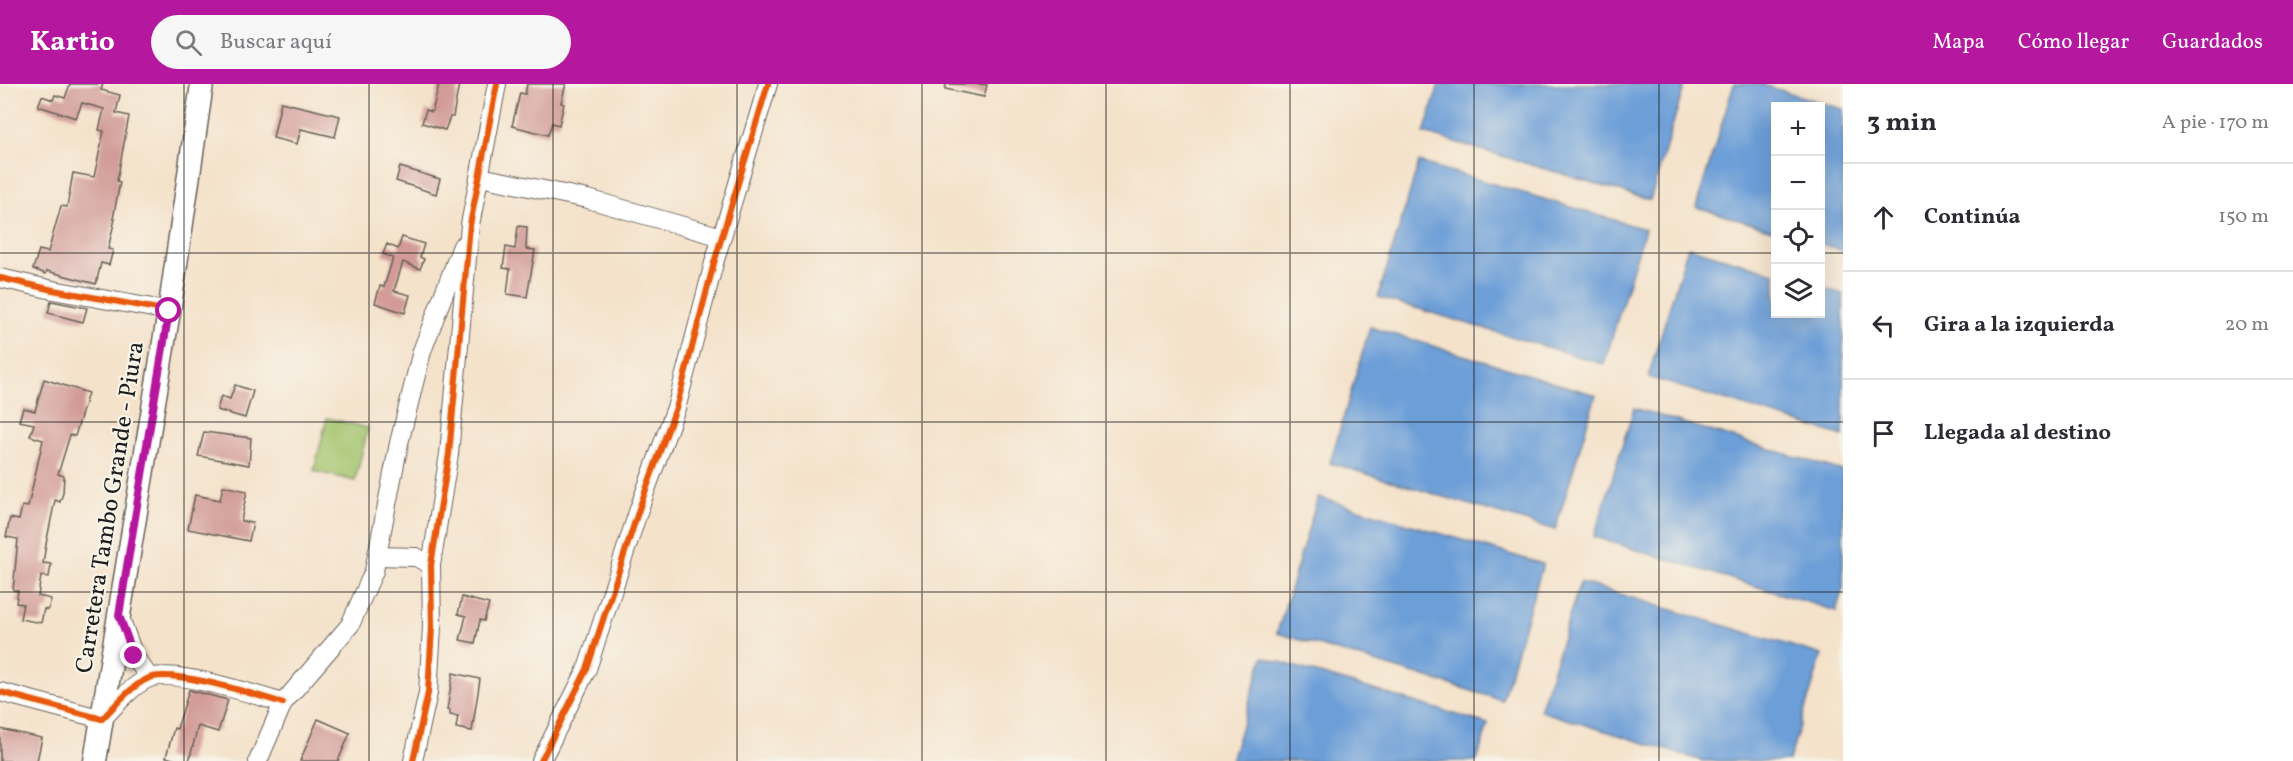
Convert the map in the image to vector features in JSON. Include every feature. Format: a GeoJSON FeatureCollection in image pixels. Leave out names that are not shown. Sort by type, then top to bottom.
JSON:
{"type":"FeatureCollection","features":[{"type":"Feature","properties":{"kind":"main road","name":"Carretera Tambo Grande - Piura"},"geometry":{"type":"LineString","coordinates":[[95,761],[169,311],[202,84]]}},
{"type":"Feature","properties":{"kind":"street"},"geometry":{"type":"LineString","coordinates":[[413,761],[428,693],[432,627],[431,565],[449,454],[470,225],[497,84]]}},
{"type":"Feature","properties":{"kind":"street"},"geometry":{"type":"LineString","coordinates":[[541,761],[587,669],[636,517],[677,405],[722,237],[768,84]]}},
{"type":"Feature","properties":{"kind":"street"},"geometry":{"type":"LineString","coordinates":[[480,177],[588,199],[722,237]]}},
{"type":"Feature","properties":{"kind":"street"},"geometry":{"type":"LineString","coordinates":[[258,761],[283,703],[350,625],[374,571],[399,443],[423,351],[470,225]]}},
{"type":"Feature","properties":{"kind":"street"},"geometry":{"type":"LineString","coordinates":[[0,278],[169,311]]}},
{"type":"Feature","properties":{"kind":"street"},"geometry":{"type":"LineString","coordinates":[[377,555],[416,557],[431,565]]}},
{"type":"Feature","properties":{"kind":"street"},"geometry":{"type":"LineString","coordinates":[[119,615],[134,656],[149,677]]}},
{"type":"Feature","properties":{"kind":"street"},"geometry":{"type":"LineString","coordinates":[[0,692],[102,719],[149,677],[177,677],[234,688],[283,703]]}},
{"type":"Feature","properties":{"kind":"green space"},"geometry":{"type":"Polygon","coordinates":[[[327,418],[368,428],[355,481],[314,471],[327,418]]]}},
{"type":"Feature","properties":{"kind":"water"},"geometry":{"type":"Polygon","coordinates":[[[1439,84],[1685,84],[1650,200],[1424,133],[1439,84]]]}},
{"type":"Feature","properties":{"kind":"water"},"geometry":{"type":"Polygon","coordinates":[[[1734,84],[1760,84],[1820,102],[1771,102],[1771,230],[1696,207],[1734,84]]]}},
{"type":"Feature","properties":{"kind":"water"},"geometry":{"type":"Polygon","coordinates":[[[1825,104],[1843,109],[1843,251],[1825,245],[1825,104]]]}},
{"type":"Feature","properties":{"kind":"water"},"geometry":{"type":"Polygon","coordinates":[[[1419,162],[1645,229],[1604,364],[1378,297],[1419,162]]]}},
{"type":"Feature","properties":{"kind":"water"},"geometry":{"type":"Polygon","coordinates":[[[1688,247],[1771,272],[1771,318],[1825,318],[1825,288],[1843,294],[1843,436],[1648,377],[1688,247]]]}},
{"type":"Feature","properties":{"kind":"water"},"geometry":{"type":"Polygon","coordinates":[[[1370,327],[1596,395],[1555,530],[1330,463],[1370,327]]]}},
{"type":"Feature","properties":{"kind":"water"},"geometry":{"type":"Polygon","coordinates":[[[1634,408],[1843,471],[1843,588],[1836,611],[1594,537],[1634,408]]]}},
{"type":"Feature","properties":{"kind":"water"},"geometry":{"type":"Polygon","coordinates":[[[1318,497],[1543,564],[1502,700],[1277,633],[1318,497]]]}},
{"type":"Feature","properties":{"kind":"water"},"geometry":{"type":"Polygon","coordinates":[[[1580,582],[1822,655],[1789,761],[1703,761],[1540,711],[1580,582]]]}},
{"type":"Feature","properties":{"kind":"water"},"geometry":{"type":"Polygon","coordinates":[[[1263,657],[1488,724],[1477,761],[1231,761],[1263,657]]]}},
{"type":"Feature","properties":{"kind":"building"},"geometry":{"type":"Polygon","coordinates":[[[70,84],[103,84],[101,90],[120,95],[116,113],[129,116],[117,181],[120,182],[113,219],[115,219],[108,249],[113,250],[109,265],[101,263],[96,284],[47,271],[46,274],[33,269],[39,250],[48,252],[61,206],[67,207],[73,173],[94,177],[104,131],[99,130],[104,109],[82,103],[76,118],[38,106],[42,96],[53,100],[55,95],[65,98],[70,84]]]}},
{"type":"Feature","properties":{"kind":"building"},"geometry":{"type":"Polygon","coordinates":[[[439,84],[459,84],[453,117],[450,117],[445,130],[422,123],[426,110],[432,112],[439,84]]]}},
{"type":"Feature","properties":{"kind":"building"},"geometry":{"type":"Polygon","coordinates":[[[527,84],[566,84],[559,125],[552,123],[548,135],[512,126],[520,93],[525,94],[527,84]]]}},
{"type":"Feature","properties":{"kind":"building"},"geometry":{"type":"Polygon","coordinates":[[[946,84],[987,85],[984,97],[945,89],[946,84]]]}},
{"type":"Feature","properties":{"kind":"building"},"geometry":{"type":"Polygon","coordinates":[[[281,102],[340,116],[335,137],[301,129],[297,144],[273,138],[281,102]]]}},
{"type":"Feature","properties":{"kind":"building"},"geometry":{"type":"Polygon","coordinates":[[[400,167],[440,179],[436,194],[396,181],[400,167]]]}},
{"type":"Feature","properties":{"kind":"building"},"geometry":{"type":"Polygon","coordinates":[[[518,226],[527,227],[526,249],[535,250],[527,297],[507,294],[510,269],[503,268],[506,247],[515,249],[518,226]]]}},
{"type":"Feature","properties":{"kind":"building"},"geometry":{"type":"Polygon","coordinates":[[[402,237],[424,244],[420,257],[424,259],[420,269],[403,262],[394,291],[410,295],[405,313],[375,303],[380,286],[384,287],[393,258],[383,254],[387,244],[398,249],[402,237]]]}},
{"type":"Feature","properties":{"kind":"building"},"geometry":{"type":"Polygon","coordinates":[[[51,301],[87,308],[83,322],[48,313],[51,301]]]}},
{"type":"Feature","properties":{"kind":"building"},"geometry":{"type":"Polygon","coordinates":[[[44,379],[88,393],[75,436],[70,435],[58,474],[64,476],[63,493],[60,502],[55,500],[46,544],[43,563],[51,564],[49,577],[41,576],[38,596],[51,599],[48,610],[44,609],[41,623],[20,619],[23,604],[16,603],[18,591],[13,590],[18,539],[6,537],[10,518],[19,520],[22,506],[28,507],[43,440],[30,436],[34,424],[19,421],[23,408],[35,411],[44,379]]]}},
{"type":"Feature","properties":{"kind":"building"},"geometry":{"type":"Polygon","coordinates":[[[235,385],[253,391],[245,418],[217,410],[221,396],[230,399],[235,385]]]}},
{"type":"Feature","properties":{"kind":"building"},"geometry":{"type":"Polygon","coordinates":[[[204,432],[251,438],[249,465],[198,456],[204,432]]]}},
{"type":"Feature","properties":{"kind":"building"},"geometry":{"type":"Polygon","coordinates":[[[223,486],[247,491],[241,521],[253,523],[249,541],[188,529],[195,495],[220,500],[223,486]]]}},
{"type":"Feature","properties":{"kind":"building"},"geometry":{"type":"Polygon","coordinates":[[[462,597],[489,604],[484,621],[480,620],[475,643],[460,640],[466,616],[458,614],[462,597]]]}},
{"type":"Feature","properties":{"kind":"building"},"geometry":{"type":"Polygon","coordinates":[[[453,673],[480,679],[472,731],[456,728],[458,716],[450,715],[450,710],[447,710],[453,673]]]}},
{"type":"Feature","properties":{"kind":"building"},"geometry":{"type":"Polygon","coordinates":[[[189,690],[228,700],[218,732],[198,726],[189,761],[179,761],[166,757],[174,728],[177,729],[189,690]]]}},
{"type":"Feature","properties":{"kind":"building"},"geometry":{"type":"Polygon","coordinates":[[[318,719],[350,733],[338,761],[300,761],[318,719]]]}},
{"type":"Feature","properties":{"kind":"building"},"geometry":{"type":"Polygon","coordinates":[[[0,729],[42,738],[37,761],[0,761],[0,729]]]}},
{"type":"Feature","properties":{"kind":"cycle path"},"geometry":{"type":"LineString","coordinates":[[413,761],[428,693],[432,627],[431,565],[449,454],[470,225],[497,84]]}},
{"type":"Feature","properties":{"kind":"cycle path"},"geometry":{"type":"LineString","coordinates":[[541,761],[587,669],[640,506],[677,405],[714,263],[768,84]]}},
{"type":"Feature","properties":{"kind":"cycle path"},"geometry":{"type":"LineString","coordinates":[[0,278],[169,311]]}},
{"type":"Feature","properties":{"kind":"cycle path"},"geometry":{"type":"LineString","coordinates":[[0,692],[102,719],[135,687],[147,679],[158,676],[193,679],[283,703]]}},
{"type":"Feature","properties":{"kind":"route"},"geometry":{"type":"LineString","coordinates":[[134,656],[119,615],[169,311]]}}]}
